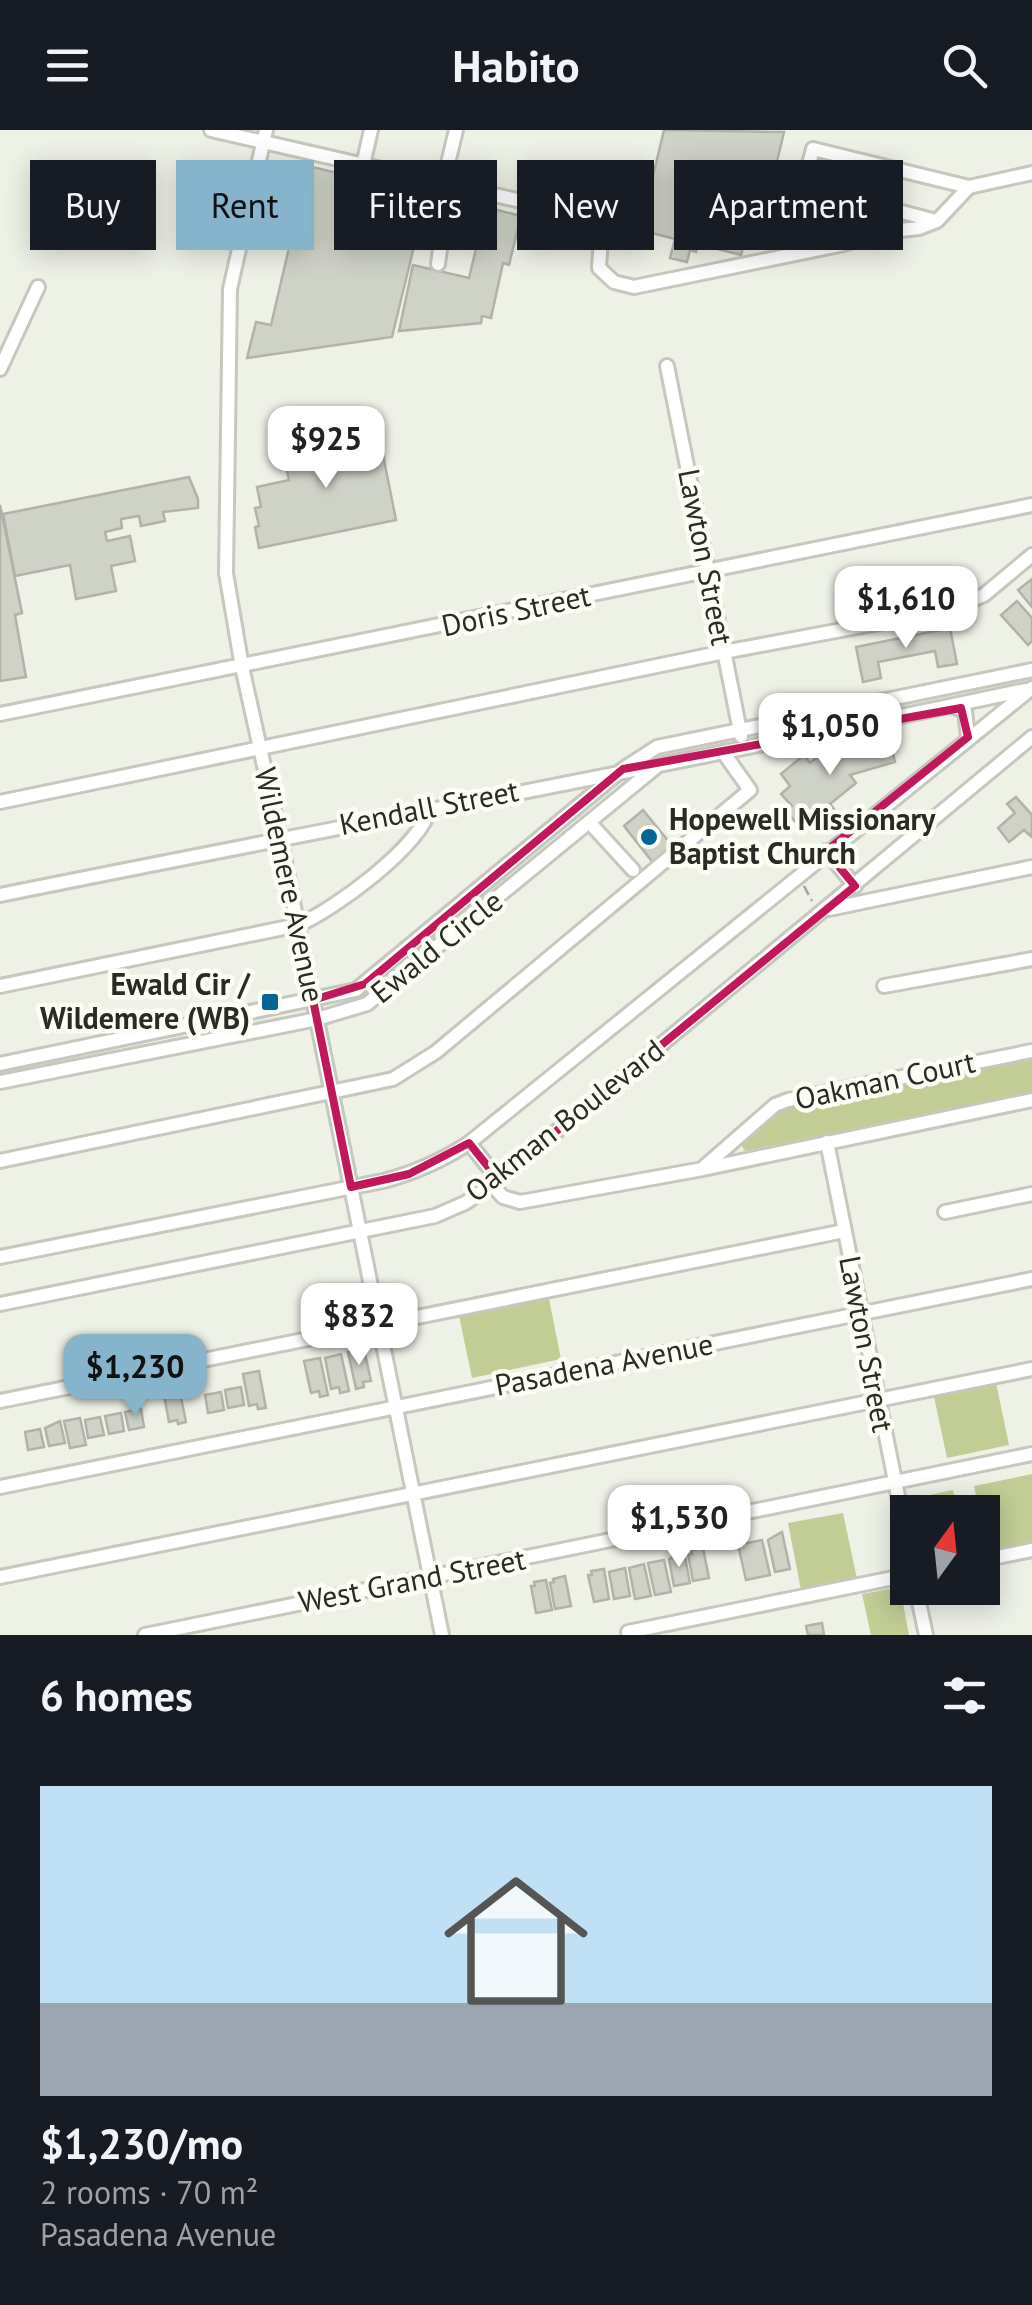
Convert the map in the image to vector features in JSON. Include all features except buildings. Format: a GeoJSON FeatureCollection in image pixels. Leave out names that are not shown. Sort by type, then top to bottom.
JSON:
{"type":"FeatureCollection","features":[{"type":"Feature","properties":{"kind":"street"},"geometry":{"type":"LineString","coordinates":[[211,130],[265,136],[346,160]]}},
{"type":"Feature","properties":{"kind":"street"},"geometry":{"type":"LineString","coordinates":[[364,160],[370,130]]}},
{"type":"Feature","properties":{"kind":"street"},"geometry":{"type":"LineString","coordinates":[[450,160],[456,130]]}},
{"type":"Feature","properties":{"kind":"street","name":"Wildemere Avenue"},"geometry":{"type":"LineString","coordinates":[[265,136],[230,290],[225,556],[242,667],[442,1635]]}},
{"type":"Feature","properties":{"kind":"street"},"geometry":{"type":"LineString","coordinates":[[810,160],[813,149],[857,160]]}},
{"type":"Feature","properties":{"kind":"street"},"geometry":{"type":"LineString","coordinates":[[903,172],[969,188],[1032,173]]}},
{"type":"Feature","properties":{"kind":"street"},"geometry":{"type":"LineString","coordinates":[[903,230],[938,222],[969,188]]}},
{"type":"Feature","properties":{"kind":"street"},"geometry":{"type":"LineString","coordinates":[[903,213],[938,222]]}},
{"type":"Feature","properties":{"kind":"street"},"geometry":{"type":"LineString","coordinates":[[438,264],[439,250]]}},
{"type":"Feature","properties":{"kind":"street"},"geometry":{"type":"LineString","coordinates":[[601,250],[600,268],[614,282],[634,287],[815,250]]}},
{"type":"Feature","properties":{"kind":"street"},"geometry":{"type":"LineString","coordinates":[[0,369],[38,287]]}},
{"type":"Feature","properties":{"kind":"street","name":"Lawton Street"},"geometry":{"type":"LineString","coordinates":[[667,366],[744,748]]}},
{"type":"Feature","properties":{"kind":"street","name":"Doris Street"},"geometry":{"type":"LineString","coordinates":[[0,714],[1032,505]]}},
{"type":"Feature","properties":{"kind":"street"},"geometry":{"type":"LineString","coordinates":[[0,802],[724,652],[948,610],[984,595],[1032,555]]}},
{"type":"Feature","properties":{"kind":"street","name":"Kendall Street"},"geometry":{"type":"LineString","coordinates":[[624,769],[657,746],[1032,670]]}},
{"type":"Feature","properties":{"kind":"street","name":"Kendall Street"},"geometry":{"type":"LineString","coordinates":[[0,894],[1032,688]]}},
{"type":"Feature","properties":{"kind":"street","name":"Oakman Boulevard"},"geometry":{"type":"LineString","coordinates":[[0,1257],[409,1174],[446,1158],[1032,688]]}},
{"type":"Feature","properties":{"kind":"street"},"geometry":{"type":"LineString","coordinates":[[950,706],[965,711],[968,737]]}},
{"type":"Feature","properties":{"kind":"street","name":"Oakman Boulevard"},"geometry":{"type":"LineString","coordinates":[[0,1304],[435,1216],[465,1203],[1032,736]]}},
{"type":"Feature","properties":{"kind":"street"},"geometry":{"type":"LineString","coordinates":[[0,1161],[393,1079],[436,1052],[750,790],[724,752]]}},
{"type":"Feature","properties":{"kind":"street","name":"Ewald Circle"},"geometry":{"type":"LineString","coordinates":[[0,1082],[358,1008],[376,999],[658,765]]}},
{"type":"Feature","properties":{"kind":"street","name":"Ewald Circle"},"geometry":{"type":"LineString","coordinates":[[0,1064],[348,993],[366,984],[624,769]]}},
{"type":"Feature","properties":{"kind":"street"},"geometry":{"type":"LineString","coordinates":[[0,986],[298,926],[321,916],[413,841],[430,808]]}},
{"type":"Feature","properties":{"kind":"street"},"geometry":{"type":"LineString","coordinates":[[589,822],[633,870]]}},
{"type":"Feature","properties":{"kind":"street"},"geometry":{"type":"LineString","coordinates":[[826,851],[854,886]]}},
{"type":"Feature","properties":{"kind":"street"},"geometry":{"type":"LineString","coordinates":[[820,908],[1032,867]]}},
{"type":"Feature","properties":{"kind":"street"},"geometry":{"type":"LineString","coordinates":[[884,986],[1032,959]]}},
{"type":"Feature","properties":{"kind":"street","name":"Oakman Court"},"geometry":{"type":"LineString","coordinates":[[702,1169],[775,1105],[788,1100],[1032,1050]]}},
{"type":"Feature","properties":{"kind":"street","name":"Oakman Court"},"geometry":{"type":"LineString","coordinates":[[495,1182],[503,1197],[520,1202],[702,1169],[1032,1100]]}},
{"type":"Feature","properties":{"kind":"street","name":"Lawton Street"},"geometry":{"type":"LineString","coordinates":[[827,1142],[897,1495]]}},
{"type":"Feature","properties":{"kind":"street"},"geometry":{"type":"LineString","coordinates":[[468,1143],[495,1182]]}},
{"type":"Feature","properties":{"kind":"street"},"geometry":{"type":"LineString","coordinates":[[946,1212],[1032,1194]]}},
{"type":"Feature","properties":{"kind":"street"},"geometry":{"type":"LineString","coordinates":[[0,1401],[844,1231]]}},
{"type":"Feature","properties":{"kind":"street","name":"Pasadena Avenue"},"geometry":{"type":"LineString","coordinates":[[0,1487],[1032,1279]]}},
{"type":"Feature","properties":{"kind":"street"},"geometry":{"type":"LineString","coordinates":[[0,1576],[1032,1369]]}},
{"type":"Feature","properties":{"kind":"street","name":"West Grand Street"},"geometry":{"type":"LineString","coordinates":[[145,1635],[1032,1454]]}},
{"type":"Feature","properties":{"kind":"street"},"geometry":{"type":"LineString","coordinates":[[1000,1556],[1032,1550]]}},
{"type":"Feature","properties":{"kind":"street"},"geometry":{"type":"LineString","coordinates":[[628,1632],[890,1579]]}},
{"type":"Feature","properties":{"kind":"street"},"geometry":{"type":"LineString","coordinates":[[920,1605],[926,1635]]}},
{"type":"Feature","properties":{"kind":"path"},"geometry":{"type":"LineString","coordinates":[[801,880],[820,908]]}},
{"type":"Feature","properties":{"kind":"highlighted area"},"geometry":{"type":"Polygon","coordinates":[[[961,708],[968,737],[826,851],[855,886],[498,1179],[469,1143],[409,1174],[351,1187],[313,1000],[365,984],[623,769],[961,708]]]}},
{"type":"Feature","properties":{"kind":"green space"},"geometry":{"type":"Polygon","coordinates":[[[1032,1056],[1032,1094],[745,1151],[740,1143],[774,1115],[795,1104],[1032,1056]]]}},
{"type":"Feature","properties":{"kind":"green space"},"geometry":{"type":"Polygon","coordinates":[[[548,1294],[561,1359],[472,1378],[458,1311],[548,1294]]]}},
{"type":"Feature","properties":{"kind":"green space"},"geometry":{"type":"Polygon","coordinates":[[[995,1378],[1009,1445],[947,1458],[933,1392],[995,1378]]]}},
{"type":"Feature","properties":{"kind":"green space"},"geometry":{"type":"Polygon","coordinates":[[[1032,1474],[1032,1543],[1000,1550],[1000,1495],[976,1495],[974,1486],[1032,1474]]]}},
{"type":"Feature","properties":{"kind":"green space"},"geometry":{"type":"Polygon","coordinates":[[[843,1513],[857,1579],[801,1590],[788,1523],[843,1513]]]}},
{"type":"Feature","properties":{"kind":"green space"},"geometry":{"type":"Polygon","coordinates":[[[890,1589],[890,1605],[903,1605],[909,1635],[871,1635],[862,1594],[890,1589]]]}},
{"type":"Feature","properties":{"kind":"place","name":"Hopewell Missionary Baptist Church"},"geometry":{"type":"Point","coordinates":[649,837]}},
{"type":"Feature","properties":{"kind":"place","name":"Ewald Cir / Wildemere (WB)"},"geometry":{"type":"Point","coordinates":[270,1002]}}]}
